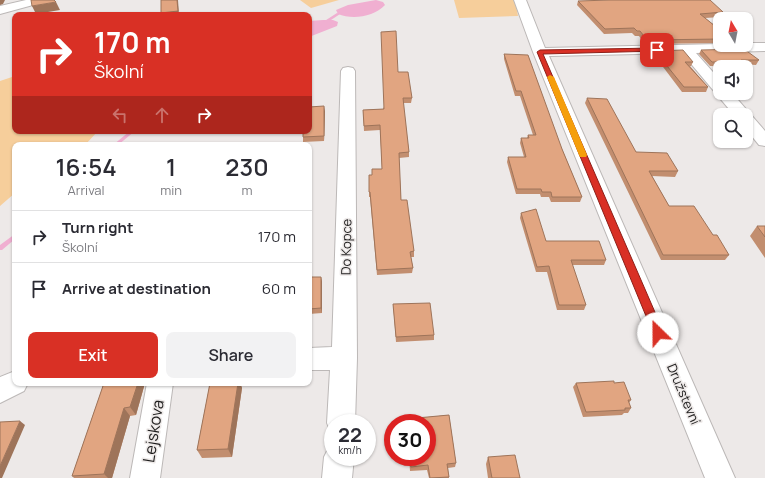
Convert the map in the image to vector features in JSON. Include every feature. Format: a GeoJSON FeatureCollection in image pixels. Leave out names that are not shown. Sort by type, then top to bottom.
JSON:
{"type":"FeatureCollection","features":[{"type":"Feature","properties":{"kind":"street"},"geometry":{"type":"LineString","coordinates":[[0,10],[40,0]]}},
{"type":"Feature","properties":{"kind":"street","name":"Družstevní"},"geometry":{"type":"LineString","coordinates":[[520,0],[540,52],[720,478]]}},
{"type":"Feature","properties":{"kind":"street"},"geometry":{"type":"LineString","coordinates":[[540,52],[765,47]]}},
{"type":"Feature","properties":{"kind":"street"},"geometry":{"type":"LineString","coordinates":[[686,49],[713,81]]}},
{"type":"Feature","properties":{"kind":"street","name":"Do Kopce"},"geometry":{"type":"LineString","coordinates":[[341,414],[344,358],[348,71]]}},
{"type":"Feature","properties":{"kind":"street"},"geometry":{"type":"LineString","coordinates":[[730,100],[737,108]]}},
{"type":"Feature","properties":{"kind":"street"},"geometry":{"type":"LineString","coordinates":[[753,127],[765,141]]}},
{"type":"Feature","properties":{"kind":"street"},"geometry":{"type":"LineString","coordinates":[[312,359],[344,358]]}},
{"type":"Feature","properties":{"kind":"street"},"geometry":{"type":"LineString","coordinates":[[0,391],[12,385]]}},
{"type":"Feature","properties":{"kind":"street","name":"Lejskova"},"geometry":{"type":"LineString","coordinates":[[145,478],[160,386]]}},
{"type":"Feature","properties":{"kind":"street"},"geometry":{"type":"LineString","coordinates":[[337,478],[338,466]]}},
{"type":"Feature","properties":{"kind":"shaded area"},"geometry":{"type":"Polygon","coordinates":[[[300,0],[339,0],[311,8],[300,0]]]}},
{"type":"Feature","properties":{"kind":"shaded area"},"geometry":{"type":"Polygon","coordinates":[[[376,0],[383,2],[385,5],[369,15],[350,17],[338,14],[336,10],[348,5],[376,0]]]}},
{"type":"Feature","properties":{"kind":"shaded area"},"geometry":{"type":"Polygon","coordinates":[[[454,0],[515,0],[518,16],[459,18],[454,0]]]}},
{"type":"Feature","properties":{"kind":"shaded area"},"geometry":{"type":"Polygon","coordinates":[[[333,20],[338,22],[337,26],[312,36],[312,21],[333,20]]]}},
{"type":"Feature","properties":{"kind":"shaded area"},"geometry":{"type":"Polygon","coordinates":[[[12,77],[12,134],[95,134],[88,142],[12,142],[12,196],[0,206],[0,81],[12,77]]]}},
{"type":"Feature","properties":{"kind":"building"},"geometry":{"type":"Polygon","coordinates":[[[31,0],[54,0],[56,2],[32,6],[31,0]]]}},
{"type":"Feature","properties":{"kind":"building"},"geometry":{"type":"Polygon","coordinates":[[[161,0],[177,0],[178,11],[161,12],[161,0]]]}},
{"type":"Feature","properties":{"kind":"building"},"geometry":{"type":"Polygon","coordinates":[[[710,0],[723,12],[700,14],[713,24],[713,39],[647,40],[640,31],[637,31],[634,28],[605,29],[578,1],[710,0]]]}},
{"type":"Feature","properties":{"kind":"building"},"geometry":{"type":"Polygon","coordinates":[[[396,31],[398,72],[408,72],[412,98],[403,98],[409,152],[399,153],[401,200],[407,200],[414,251],[410,252],[413,268],[377,270],[369,192],[369,175],[372,175],[372,169],[382,169],[380,125],[364,126],[363,110],[384,109],[381,32],[396,31]]]}},
{"type":"Feature","properties":{"kind":"building"},"geometry":{"type":"Polygon","coordinates":[[[683,50],[693,62],[685,62],[708,87],[684,87],[655,51],[683,50]]]}},
{"type":"Feature","properties":{"kind":"building"},"geometry":{"type":"Polygon","coordinates":[[[701,50],[713,50],[713,52],[748,52],[759,60],[713,60],[712,62],[701,50]]]}},
{"type":"Feature","properties":{"kind":"building"},"geometry":{"type":"Polygon","coordinates":[[[504,54],[528,55],[562,149],[582,197],[552,197],[551,192],[542,192],[541,189],[517,189],[508,157],[526,157],[521,138],[529,138],[528,135],[536,135],[521,91],[516,91],[504,54]]]}},
{"type":"Feature","properties":{"kind":"building"},"geometry":{"type":"Polygon","coordinates":[[[587,98],[607,99],[636,152],[667,153],[678,171],[649,171],[669,206],[694,206],[713,235],[717,235],[729,255],[663,255],[587,98]]]}},
{"type":"Feature","properties":{"kind":"building"},"geometry":{"type":"Polygon","coordinates":[[[324,106],[324,136],[303,137],[303,134],[312,134],[312,107],[324,106]]]}},
{"type":"Feature","properties":{"kind":"building"},"geometry":{"type":"Polygon","coordinates":[[[536,209],[546,241],[599,241],[606,260],[571,260],[586,305],[559,305],[549,266],[537,267],[521,213],[536,209]]]}},
{"type":"Feature","properties":{"kind":"building"},"geometry":{"type":"Polygon","coordinates":[[[757,226],[765,226],[765,237],[757,226]]]}},
{"type":"Feature","properties":{"kind":"building"},"geometry":{"type":"Polygon","coordinates":[[[312,277],[321,277],[321,308],[312,309],[312,277]]]}},
{"type":"Feature","properties":{"kind":"building"},"geometry":{"type":"Polygon","coordinates":[[[430,303],[434,335],[396,337],[393,304],[430,303]]]}},
{"type":"Feature","properties":{"kind":"building"},"geometry":{"type":"Polygon","coordinates":[[[614,381],[614,383],[624,382],[631,400],[628,400],[631,408],[625,408],[625,410],[586,412],[576,383],[614,381]]]}},
{"type":"Feature","properties":{"kind":"building"},"geometry":{"type":"Polygon","coordinates":[[[103,386],[137,386],[130,407],[124,408],[104,474],[72,476],[103,386]]]}},
{"type":"Feature","properties":{"kind":"building"},"geometry":{"type":"Polygon","coordinates":[[[209,386],[238,386],[228,449],[197,450],[209,386]]]}},
{"type":"Feature","properties":{"kind":"building"},"geometry":{"type":"Polygon","coordinates":[[[449,415],[456,463],[447,464],[449,477],[430,478],[428,466],[436,466],[436,416],[449,415]]]}},
{"type":"Feature","properties":{"kind":"building"},"geometry":{"type":"Polygon","coordinates":[[[20,421],[0,466],[0,422],[20,421]]]}},
{"type":"Feature","properties":{"kind":"building"},"geometry":{"type":"Polygon","coordinates":[[[515,455],[520,478],[492,478],[488,457],[515,455]]]}},
{"type":"Feature","properties":{"kind":"waterway"},"geometry":{"type":"LineString","coordinates":[[312,26],[324,23],[338,14]]}},
{"type":"Feature","properties":{"kind":"waterway"},"geometry":{"type":"LineString","coordinates":[[119,142],[129,134]]}},
{"type":"Feature","properties":{"kind":"waterway"},"geometry":{"type":"LineString","coordinates":[[0,248],[12,238]]}},
{"type":"Feature","properties":{"kind":"slow traffic"},"geometry":{"type":"LineString","coordinates":[[550,77],[583,155]]}},
{"type":"Feature","properties":{"kind":"route"},"geometry":{"type":"LineString","coordinates":[[657,50],[540,52],[658,333]]}}]}
